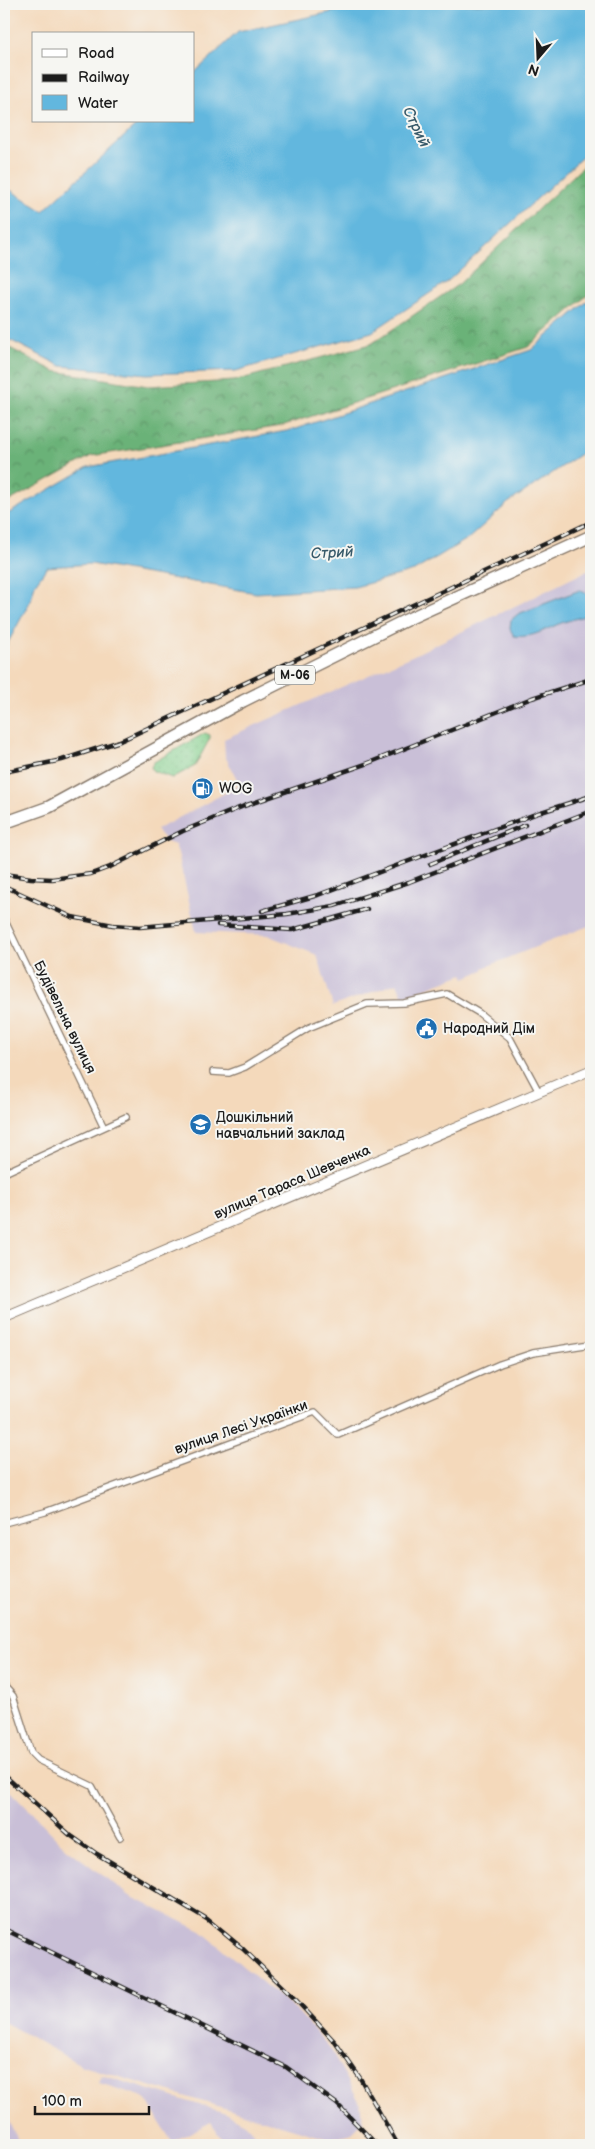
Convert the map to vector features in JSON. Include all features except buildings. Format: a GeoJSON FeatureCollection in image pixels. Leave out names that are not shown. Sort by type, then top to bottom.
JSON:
{"type":"FeatureCollection","features":[{"type":"Feature","properties":{"kind":"highway","name":"М-06"},"geometry":{"type":"LineString","coordinates":[[4,823],[49,807],[243,701],[406,620],[591,536]]}},
{"type":"Feature","properties":{"kind":"street","name":"Будівельна вулиця"},"geometry":{"type":"LineString","coordinates":[[4,919],[104,1127]]}},
{"type":"Feature","properties":{"kind":"street"},"geometry":{"type":"LineString","coordinates":[[213,1072],[229,1073],[245,1068],[308,1028],[367,1004],[404,1003],[447,994],[479,1013],[510,1038],[539,1092]]}},
{"type":"Feature","properties":{"kind":"street","name":"вулиця Тараса Шевченка"},"geometry":{"type":"LineString","coordinates":[[4,1318],[591,1070]]}},
{"type":"Feature","properties":{"kind":"street"},"geometry":{"type":"LineString","coordinates":[[4,1164],[6,1173],[126,1117]]}},
{"type":"Feature","properties":{"kind":"street","name":"вулиця Лесі Українки"},"geometry":{"type":"LineString","coordinates":[[4,1523],[45,1512],[315,1412],[338,1435],[500,1364],[533,1352],[591,1344]]}},
{"type":"Feature","properties":{"kind":"street"},"geometry":{"type":"LineString","coordinates":[[4,1686],[12,1696],[31,1753],[38,1760],[92,1786],[120,1837]]}},
{"type":"Feature","properties":{"kind":"shaded area"},"geometry":{"type":"Polygon","coordinates":[[[591,569],[591,925],[483,968],[483,970],[465,978],[463,974],[403,997],[397,983],[333,1006],[317,955],[267,935],[196,932],[175,845],[167,842],[156,830],[240,785],[225,756],[224,739],[414,655],[591,569]]]}},
{"type":"Feature","properties":{"kind":"shaded area"},"geometry":{"type":"Polygon","coordinates":[[[4,1784],[65,1847],[130,1896],[201,1931],[299,2013],[330,2048],[360,2103],[363,2122],[352,2133],[328,2139],[83,2066],[4,2022],[4,1784]]]}},
{"type":"Feature","properties":{"kind":"shaded area"},"geometry":{"type":"Polygon","coordinates":[[[101,2075],[226,2113],[245,2123],[267,2145],[225,2145],[211,2122],[172,2142],[144,2097],[99,2083],[101,2075]]]}},
{"type":"Feature","properties":{"kind":"shaded area"},"geometry":{"type":"Polygon","coordinates":[[[4,2111],[17,2138],[21,2145],[4,2145],[4,2111]]]}},
{"type":"Feature","properties":{"kind":"green space"},"geometry":{"type":"Polygon","coordinates":[[[591,159],[591,292],[528,347],[281,426],[91,456],[4,504],[4,345],[54,371],[148,386],[234,381],[371,344],[459,284],[591,159]]]}},
{"type":"Feature","properties":{"kind":"green space"},"geometry":{"type":"Polygon","coordinates":[[[205,733],[210,735],[210,738],[195,766],[172,778],[153,771],[151,767],[154,762],[205,733]]]}},
{"type":"Feature","properties":{"kind":"water","name":"Стрий"},"geometry":{"type":"Polygon","coordinates":[[[369,4],[591,4],[591,149],[448,281],[372,332],[236,371],[147,374],[61,366],[4,337],[4,186],[43,211],[140,122],[195,122],[195,72],[238,32],[369,4]]]}},
{"type":"Feature","properties":{"kind":"water","name":"Стрий"},"geometry":{"type":"Polygon","coordinates":[[[591,298],[591,447],[508,503],[469,538],[414,571],[355,587],[256,593],[91,564],[47,567],[35,584],[31,600],[4,650],[4,516],[88,467],[292,430],[531,350],[591,298]]]}},
{"type":"Feature","properties":{"kind":"water"},"geometry":{"type":"Polygon","coordinates":[[[580,590],[589,596],[591,614],[527,636],[514,636],[510,629],[511,620],[518,614],[580,590]]]}},
{"type":"Feature","properties":{"kind":"railway"},"geometry":{"type":"LineString","coordinates":[[4,772],[62,760],[120,741],[591,522]]}},
{"type":"Feature","properties":{"kind":"railway"},"geometry":{"type":"LineString","coordinates":[[4,874],[52,879],[91,874],[110,867],[183,831],[244,806],[366,764],[532,698],[591,679]]}},
{"type":"Feature","properties":{"kind":"railway"},"geometry":{"type":"LineString","coordinates":[[262,911],[318,895],[538,813],[591,796]]}},
{"type":"Feature","properties":{"kind":"railway"},"geometry":{"type":"LineString","coordinates":[[4,886],[72,917],[113,925],[140,927],[287,914],[334,906],[409,882],[591,811]]}},
{"type":"Feature","properties":{"kind":"railway"},"geometry":{"type":"LineString","coordinates":[[430,864],[525,825]]}},
{"type":"Feature","properties":{"kind":"railway"},"geometry":{"type":"LineString","coordinates":[[218,925],[292,930],[367,909]]}},
{"type":"Feature","properties":{"kind":"railway"},"geometry":{"type":"LineString","coordinates":[[4,1775],[70,1835],[97,1854],[207,1919],[243,1949],[296,2000],[335,2042],[360,2078],[398,2145]]}},
{"type":"Feature","properties":{"kind":"railway"},"geometry":{"type":"LineString","coordinates":[[4,1929],[286,2067],[337,2104],[377,2145]]}},
{"type":"Feature","properties":{"kind":"place","name":"WOG"},"geometry":{"type":"Point","coordinates":[203,788]}},
{"type":"Feature","properties":{"kind":"place","name":"Народний Дім"},"geometry":{"type":"Point","coordinates":[427,1028]}},
{"type":"Feature","properties":{"kind":"place","name":"Дошкільний навчальний заклад"},"geometry":{"type":"Point","coordinates":[200,1125]}}]}
